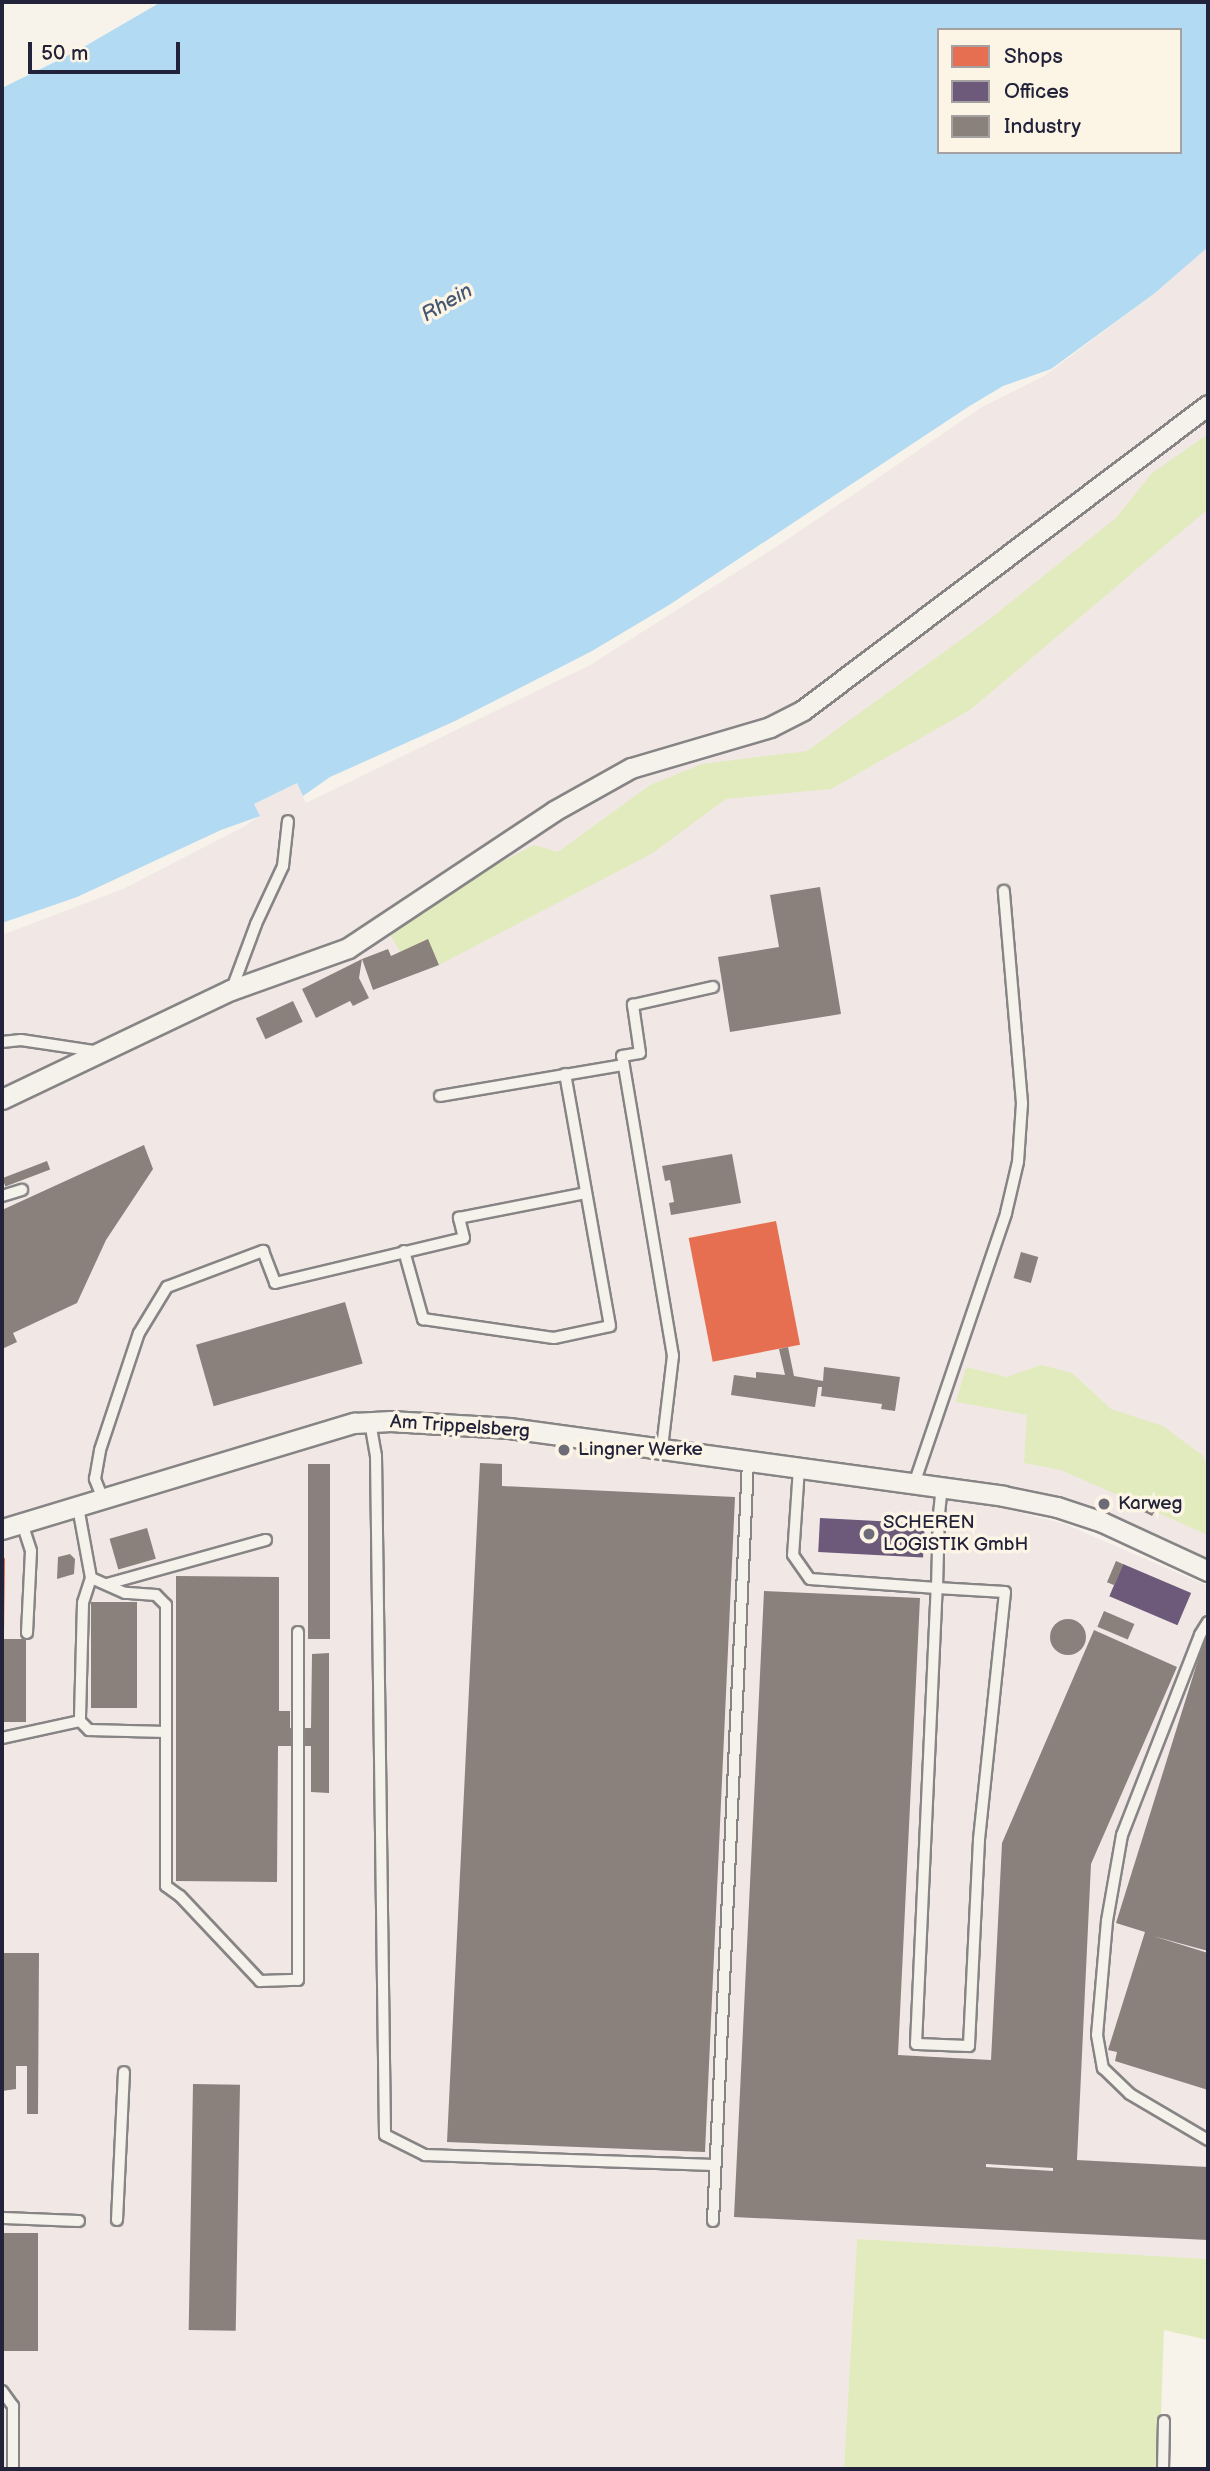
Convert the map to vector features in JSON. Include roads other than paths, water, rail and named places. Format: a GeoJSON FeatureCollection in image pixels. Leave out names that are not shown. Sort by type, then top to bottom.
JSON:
{"type":"FeatureCollection","features":[{"type":"Feature","properties":{"kind":"street"},"geometry":{"type":"LineString","coordinates":[[3,1099],[231,990],[348,948],[554,811],[631,768],[771,727],[803,710],[1208,405]]}},
{"type":"Feature","properties":{"kind":"street","name":"Am Trippelsberg"},"geometry":{"type":"LineString","coordinates":[[2,1529],[354,1423],[370,1422],[509,1428],[942,1487],[1057,1507],[1102,1522],[1208,1571]]}},
{"type":"Feature","properties":{"kind":"lane"},"geometry":{"type":"LineString","coordinates":[[231,990],[283,866],[288,821]]}},
{"type":"Feature","properties":{"kind":"lane"},"geometry":{"type":"LineString","coordinates":[[914,1484],[1006,1213],[1018,1161],[1022,1103],[1004,891]]}},
{"type":"Feature","properties":{"kind":"lane"},"geometry":{"type":"LineString","coordinates":[[662,1448],[673,1356],[622,1056],[640,1053],[633,1005],[713,987]]}},
{"type":"Feature","properties":{"kind":"lane"},"geometry":{"type":"LineString","coordinates":[[2,1042],[21,1040],[99,1052]]}},
{"type":"Feature","properties":{"kind":"lane"},"geometry":{"type":"LineString","coordinates":[[440,1096],[623,1065]]}},
{"type":"Feature","properties":{"kind":"lane"},"geometry":{"type":"LineString","coordinates":[[404,1251],[423,1319],[554,1338],[610,1326],[565,1074]]}},
{"type":"Feature","properties":{"kind":"lane"},"geometry":{"type":"LineString","coordinates":[[2,1196],[22,1191]]}},
{"type":"Feature","properties":{"kind":"lane"},"geometry":{"type":"LineString","coordinates":[[103,1500],[95,1479],[100,1450],[139,1333],[167,1287],[263,1251],[275,1283],[464,1238],[459,1218],[586,1193]]}},
{"type":"Feature","properties":{"kind":"lane"},"geometry":{"type":"LineString","coordinates":[[370,1422],[376,1456],[385,2135],[425,2155],[714,2165]]}},
{"type":"Feature","properties":{"kind":"lane"},"geometry":{"type":"LineString","coordinates":[[713,2221],[748,1461]]}},
{"type":"Feature","properties":{"kind":"lane"},"geometry":{"type":"LineString","coordinates":[[799,1468],[793,1555],[805,1576],[810,1579],[937,1588],[1005,1592],[979,1840],[969,2046],[916,2044],[937,1588],[942,1487]]}},
{"type":"Feature","properties":{"kind":"lane"},"geometry":{"type":"LineString","coordinates":[[78,1507],[91,1578],[83,1603],[80,1721],[89,1730],[166,1732]]}},
{"type":"Feature","properties":{"kind":"lane"},"geometry":{"type":"LineString","coordinates":[[22,1523],[31,1551],[27,1633]]}},
{"type":"Feature","properties":{"kind":"lane"},"geometry":{"type":"LineString","coordinates":[[107,1584],[266,1540]]}},
{"type":"Feature","properties":{"kind":"lane"},"geometry":{"type":"LineString","coordinates":[[91,1578],[125,1592],[156,1595],[166,1605],[166,1886],[180,1896],[260,1981],[298,1980],[298,1632]]}},
{"type":"Feature","properties":{"kind":"lane"},"geometry":{"type":"LineString","coordinates":[[1208,1622],[1122,1835],[1107,1921],[1097,2035],[1103,2068],[1130,2094],[1208,2140]]}},
{"type":"Feature","properties":{"kind":"lane"},"geometry":{"type":"LineString","coordinates":[[2,1738],[80,1721]]}},
{"type":"Feature","properties":{"kind":"lane"},"geometry":{"type":"LineString","coordinates":[[117,2220],[124,2072]]}},
{"type":"Feature","properties":{"kind":"lane"},"geometry":{"type":"LineString","coordinates":[[2,2218],[79,2221]]}},
{"type":"Feature","properties":{"kind":"lane"},"geometry":{"type":"LineString","coordinates":[[2,2391],[13,2406],[13,2469]]}},
{"type":"Feature","properties":{"kind":"lane"},"geometry":{"type":"LineString","coordinates":[[1163,2469],[1164,2421]]}},
{"type":"Feature","properties":{"kind":"water","name":"Rhein"},"geometry":{"type":"Polygon","coordinates":[[[161,2],[1208,2],[1208,247],[1155,293],[1051,369],[1003,386],[968,407],[669,605],[592,651],[455,721],[330,777],[303,796],[297,783],[254,804],[260,816],[221,830],[77,897],[2,923],[2,88],[75,52],[161,2]]]}},
{"type":"Feature","properties":{"kind":"place","name":"Lingner Werke"},"geometry":{"type":"Point","coordinates":[564,1450]}},
{"type":"Feature","properties":{"kind":"place","name":"Karweg"},"geometry":{"type":"Point","coordinates":[1104,1504]}},
{"type":"Feature","properties":{"kind":"place","name":"SCHEREN LOGISTIK GmbH"},"geometry":{"type":"Point","coordinates":[869,1534]}}]}
